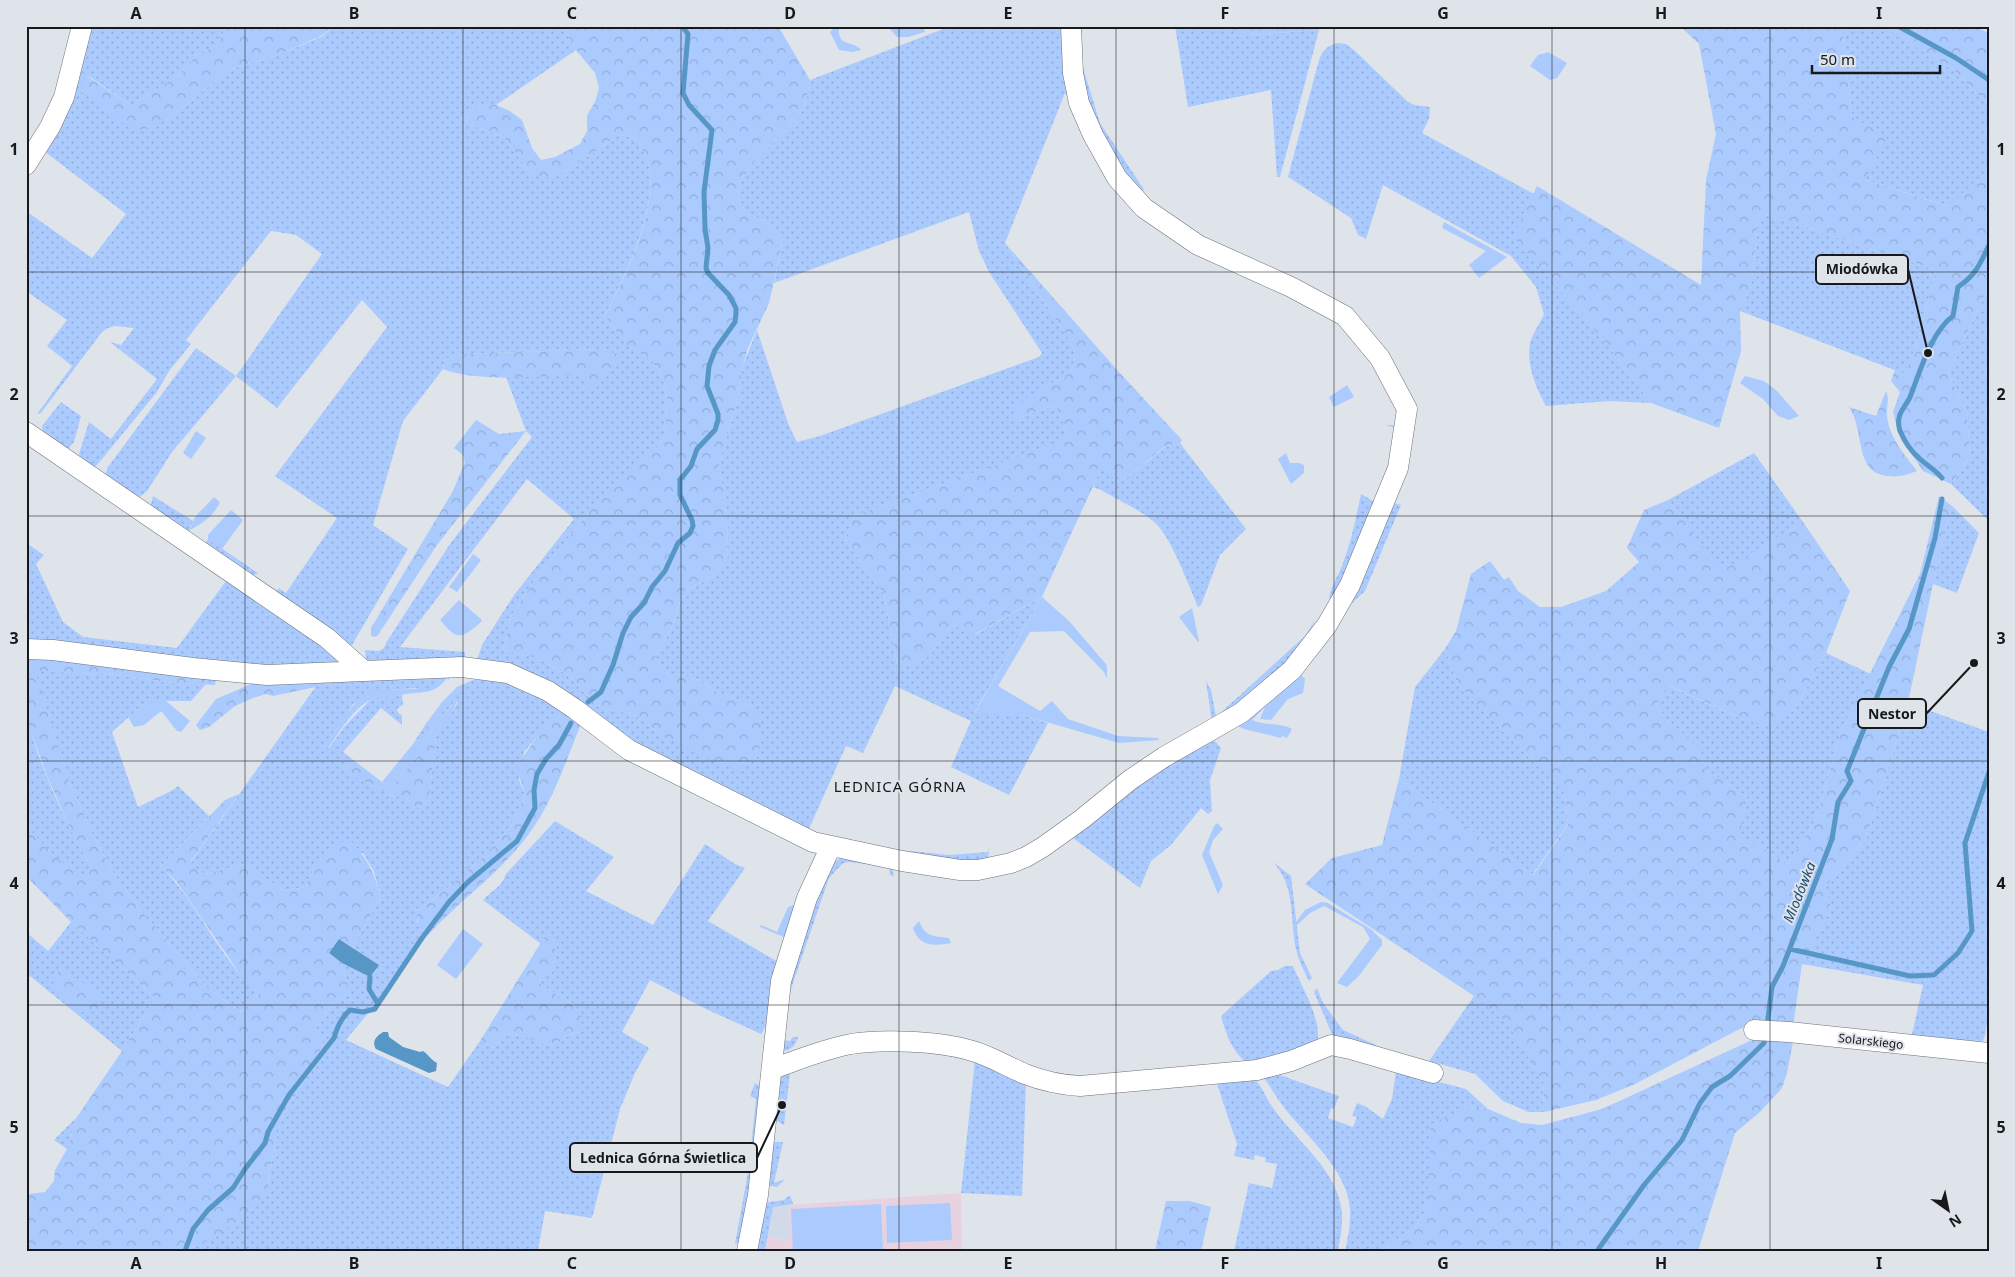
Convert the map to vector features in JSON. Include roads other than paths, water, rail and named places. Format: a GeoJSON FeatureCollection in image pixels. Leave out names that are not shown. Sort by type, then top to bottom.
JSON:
{"type":"FeatureCollection","features":[{"type":"Feature","properties":{"kind":"street"},"geometry":{"type":"LineString","coordinates":[[26,165],[50,127],[61,105],[69,82],[82,26]]}},
{"type":"Feature","properties":{"kind":"street"},"geometry":{"type":"LineString","coordinates":[[26,649],[53,650],[193,668],[267,675],[462,667],[508,673],[548,691],[629,750],[813,842],[902,861],[960,870],[978,870],[1011,863],[1043,847],[1082,819],[1130,780],[1164,757],[1241,713],[1292,670],[1327,625],[1350,585],[1398,468],[1407,409],[1380,358],[1345,316],[1290,287],[1198,245],[1144,208],[1117,178],[1093,135],[1080,103],[1073,73],[1071,26]]}},
{"type":"Feature","properties":{"kind":"street"},"geometry":{"type":"LineString","coordinates":[[26,432],[327,638],[364,671]]}},
{"type":"Feature","properties":{"kind":"street"},"geometry":{"type":"LineString","coordinates":[[748,1251],[758,1195],[781,981],[806,898],[830,846]]}},
{"type":"Feature","properties":{"kind":"street","name":"Solarskiego"},"geometry":{"type":"LineString","coordinates":[[1754,1030],[1989,1053]]}},
{"type":"Feature","properties":{"kind":"street"},"geometry":{"type":"LineString","coordinates":[[772,1069],[819,1052],[852,1044],[891,1042],[950,1046],[968,1050],[987,1056],[1034,1077],[1061,1085],[1080,1086],[1257,1070],[1291,1061],[1331,1045],[1433,1073]]}},
{"type":"Feature","properties":{"kind":"waterway"},"geometry":{"type":"LineString","coordinates":[[588,702],[601,692],[631,617],[644,603],[652,587],[665,571],[678,543],[690,533],[693,526],[680,495],[680,480],[691,466],[697,449],[715,430],[718,414],[707,386],[709,366],[715,350],[735,322],[736,308],[729,295],[708,273],[706,268],[708,248],[705,229],[704,192],[712,130],[689,105],[683,93],[688,34],[682,26]]}},
{"type":"Feature","properties":{"kind":"waterway"},"geometry":{"type":"LineString","coordinates":[[1898,26],[1956,58],[1989,80]]}},
{"type":"Feature","properties":{"kind":"waterway","name":"Miodówka"},"geometry":{"type":"LineString","coordinates":[[1942,478],[1916,456],[1909,447],[1900,430],[1899,418],[1910,397],[1932,342],[1945,323],[1953,316],[1958,287],[1973,273],[1989,245]]}},
{"type":"Feature","properties":{"kind":"waterway","name":"Miodówka"},"geometry":{"type":"LineString","coordinates":[[1767,1026],[1772,987],[1783,966],[1832,839],[1838,802],[1851,781],[1847,771],[1889,667],[1909,629],[1935,538],[1942,499]]}},
{"type":"Feature","properties":{"kind":"waterway"},"geometry":{"type":"LineString","coordinates":[[378,1004],[422,938],[449,902],[468,882],[517,841],[535,808],[534,790],[537,774],[546,759],[559,745],[571,723]]}},
{"type":"Feature","properties":{"kind":"waterway"},"geometry":{"type":"LineString","coordinates":[[1790,949],[1910,976],[1934,975],[1958,953],[1972,931],[1965,843],[1989,772]]}},
{"type":"Feature","properties":{"kind":"waterway"},"geometry":{"type":"LineString","coordinates":[[185,1251],[193,1229],[208,1210],[233,1188],[265,1143],[268,1132],[289,1095],[334,1038],[338,1026],[345,1016],[350,1010],[363,1012],[375,1009],[378,1004],[369,989],[370,977]]}},
{"type":"Feature","properties":{"kind":"waterway","name":"Miodówka"},"geometry":{"type":"LineString","coordinates":[[1597,1251],[1644,1185],[1682,1140],[1700,1103],[1712,1087],[1730,1076],[1764,1043],[1765,1034]]}},
{"type":"Feature","properties":{"kind":"place","name":"Miodówka"},"geometry":{"type":"Point","coordinates":[1928,353]}},
{"type":"Feature","properties":{"kind":"place","name":"Nestor"},"geometry":{"type":"Point","coordinates":[1974,663]}},
{"type":"Feature","properties":{"kind":"place","name":"Lednica Górna Świetlica"},"geometry":{"type":"Point","coordinates":[782,1105]}},
{"type":"Feature","properties":{"kind":"district","name":"LEDNICA GÓRNA"},"geometry":{"type":"Point","coordinates":[900,786]}}]}
